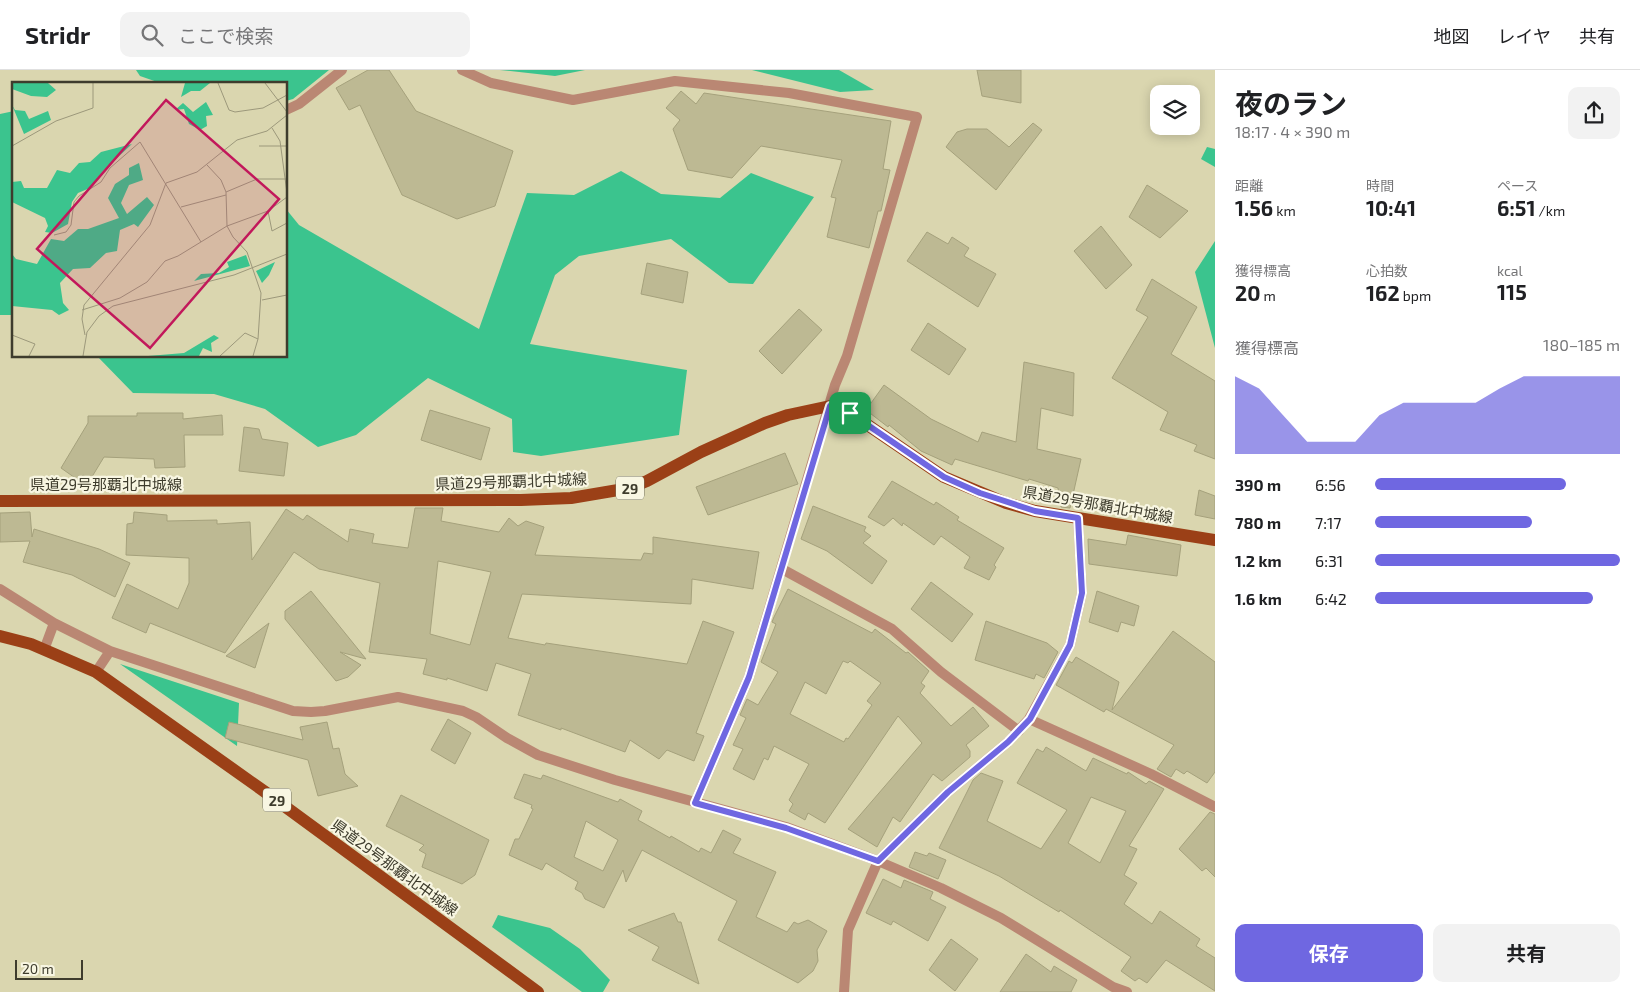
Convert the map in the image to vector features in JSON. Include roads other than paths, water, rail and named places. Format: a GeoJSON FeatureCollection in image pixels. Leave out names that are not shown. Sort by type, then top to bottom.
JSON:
{"type":"FeatureCollection","features":[{"type":"Feature","properties":{"kind":"main road","name":"県道29号那覇北中城線"},"geometry":{"type":"LineString","coordinates":[[0,501],[521,500],[571,498],[630,488],[701,452],[765,423],[788,415],[830,406],[850,413],[944,477],[1006,503],[1035,511],[1215,540]]}},
{"type":"Feature","properties":{"kind":"main road","name":"県道29号那覇北中城線"},"geometry":{"type":"LineString","coordinates":[[0,636],[44,650],[96,672],[268,794],[538,992]]}},
{"type":"Feature","properties":{"kind":"street"},"geometry":{"type":"LineString","coordinates":[[288,109],[299,104],[342,70]]}},
{"type":"Feature","properties":{"kind":"street"},"geometry":{"type":"LineString","coordinates":[[462,70],[491,83],[573,100],[675,81],[788,93],[917,117],[848,356],[835,385],[749,677],[695,803]]}},
{"type":"Feature","properties":{"kind":"street"},"geometry":{"type":"LineString","coordinates":[[844,992],[848,930],[878,861],[948,792],[1008,742],[1030,719],[1070,645],[1082,593],[1078,518]]}},
{"type":"Feature","properties":{"kind":"street"},"geometry":{"type":"LineString","coordinates":[[782,569],[892,629],[941,672],[1019,731]]}},
{"type":"Feature","properties":{"kind":"street"},"geometry":{"type":"LineString","coordinates":[[0,590],[54,623],[110,651],[166,671],[293,710],[325,711],[398,697],[463,711],[538,755],[616,780],[786,828],[878,861],[941,888],[1001,918],[1111,989],[1127,992]]}},
{"type":"Feature","properties":{"kind":"street"},"geometry":{"type":"LineString","coordinates":[[44,650],[54,623]]}},
{"type":"Feature","properties":{"kind":"street"},"geometry":{"type":"LineString","coordinates":[[96,672],[110,651]]}},
{"type":"Feature","properties":{"kind":"street"},"geometry":{"type":"LineString","coordinates":[[1030,719],[1151,774],[1215,807]]}}]}
